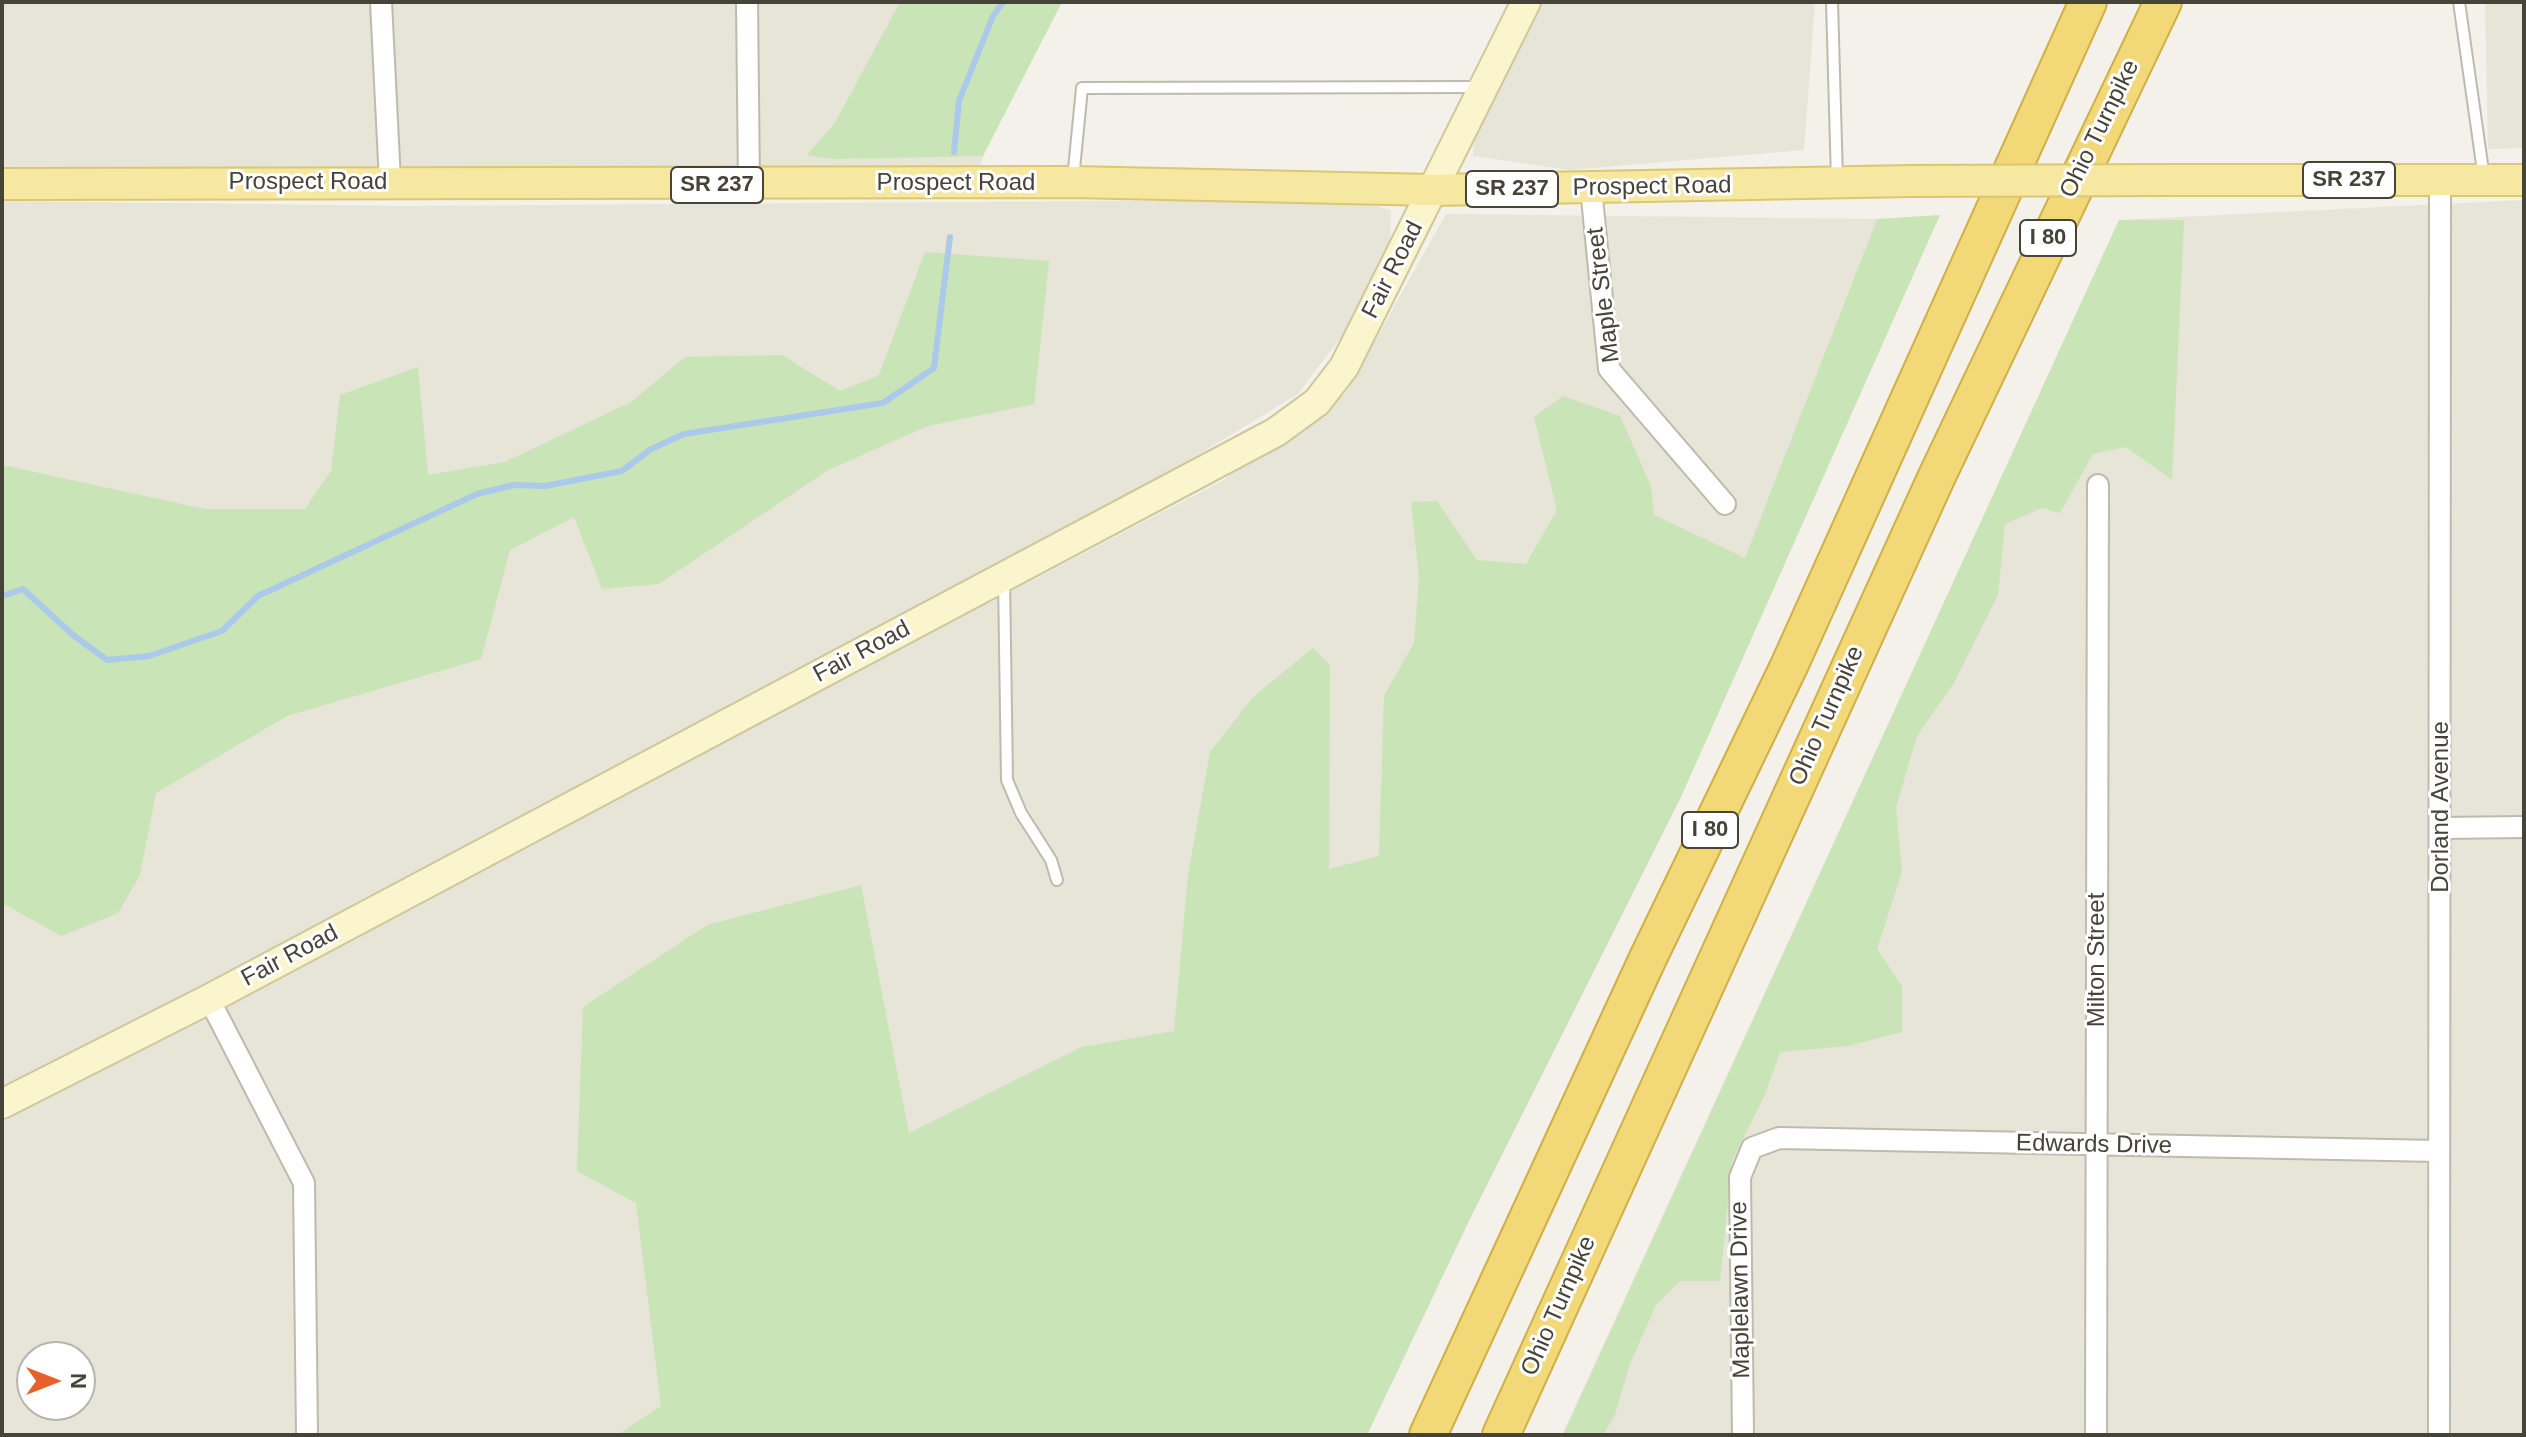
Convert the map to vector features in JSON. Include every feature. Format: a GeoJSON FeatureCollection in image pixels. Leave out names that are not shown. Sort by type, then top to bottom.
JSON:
{"type":"FeatureCollection","features":[{"type":"Feature","properties":{"kind":"highway","name":"I 80"},"geometry":{"type":"LineString","coordinates":[[1428,1435],[1641,973],[1789,666],[2088,2]]}},
{"type":"Feature","properties":{"kind":"highway","name":"Ohio Turnpike"},"geometry":{"type":"LineString","coordinates":[[1501,1435],[1943,461],[2163,2]]}},
{"type":"Feature","properties":{"kind":"main road","name":"Prospect Road"},"geometry":{"type":"LineString","coordinates":[[2,184],[1073,182],[1433,190],[1910,181],[2440,180]]}},
{"type":"Feature","properties":{"kind":"main road","name":"SR 237"},"geometry":{"type":"LineString","coordinates":[[2440,180],[2524,180]]}},
{"type":"Feature","properties":{"kind":"street"},"geometry":{"type":"LineString","coordinates":[[381,2],[390,182]]}},
{"type":"Feature","properties":{"kind":"street"},"geometry":{"type":"LineString","coordinates":[[747,2],[749,185]]}},
{"type":"Feature","properties":{"kind":"street","name":"Fair Road"},"geometry":{"type":"LineString","coordinates":[[2,1104],[209,999],[1276,432],[1317,402],[1344,367],[1526,2]]}},
{"type":"Feature","properties":{"kind":"street","name":"Dorland Avenue"},"geometry":{"type":"LineString","coordinates":[[2439,1435],[2440,180]]}},
{"type":"Feature","properties":{"kind":"street","name":"Maple Street"},"geometry":{"type":"LineString","coordinates":[[1591,188],[1609,369],[1725,504]]}},
{"type":"Feature","properties":{"kind":"street","name":"Milton Street"},"geometry":{"type":"LineString","coordinates":[[2096,1435],[2098,485]]}},
{"type":"Feature","properties":{"kind":"street"},"geometry":{"type":"LineString","coordinates":[[2441,828],[2524,827]]}},
{"type":"Feature","properties":{"kind":"street"},"geometry":{"type":"LineString","coordinates":[[209,999],[304,1183],[307,1214],[307,1435]]}},
{"type":"Feature","properties":{"kind":"street","name":"Edwards Drive"},"geometry":{"type":"LineString","coordinates":[[1752,1148],[1779,1138],[2438,1151]]}},
{"type":"Feature","properties":{"kind":"street","name":"Maplelawn Drive"},"geometry":{"type":"LineString","coordinates":[[1743,1435],[1740,1177],[1752,1148]]}},
{"type":"Feature","properties":{"kind":"lane"},"geometry":{"type":"LineString","coordinates":[[1832,2],[1838,183]]}},
{"type":"Feature","properties":{"kind":"lane"},"geometry":{"type":"LineString","coordinates":[[2459,2],[2484,180]]}},
{"type":"Feature","properties":{"kind":"lane"},"geometry":{"type":"LineString","coordinates":[[1073,182],[1082,88],[1484,87]]}},
{"type":"Feature","properties":{"kind":"lane"},"geometry":{"type":"LineString","coordinates":[[1004,576],[1007,780],[1021,813],[1051,860],[1057,880]]}},
{"type":"Feature","properties":{"kind":"shaded area"},"geometry":{"type":"Polygon","coordinates":[[[2,2],[1062,2],[988,142],[978,173],[2,174],[2,2]]]}},
{"type":"Feature","properties":{"kind":"shaded area"},"geometry":{"type":"Polygon","coordinates":[[[1537,2],[1815,2],[1804,150],[1569,170],[1473,156],[1474,128],[1537,2]]]}},
{"type":"Feature","properties":{"kind":"shaded area"},"geometry":{"type":"Polygon","coordinates":[[[2485,2],[2524,2],[2524,148],[2488,149],[2485,2]]]}},
{"type":"Feature","properties":{"kind":"shaded area"},"geometry":{"type":"Polygon","coordinates":[[[1231,200],[1363,203],[1391,210],[1390,249],[1365,305],[1298,394],[1115,505],[2,1093],[2,201],[410,206],[1231,200]]]}},
{"type":"Feature","properties":{"kind":"shaded area"},"geometry":{"type":"Polygon","coordinates":[[[2524,200],[2524,1435],[1562,1435],[2119,220],[2524,200]]]}},
{"type":"Feature","properties":{"kind":"shaded area"},"geometry":{"type":"Polygon","coordinates":[[[1446,214],[1877,219],[1745,559],[1654,516],[1226,1435],[2,1435],[2,1120],[1222,481],[1345,394],[1446,214]]]}},
{"type":"Feature","properties":{"kind":"green space"},"geometry":{"type":"Polygon","coordinates":[[[900,2],[1062,2],[983,156],[831,159],[807,155],[835,123],[900,2]]]}},
{"type":"Feature","properties":{"kind":"green space"},"geometry":{"type":"Polygon","coordinates":[[[1940,215],[1681,797],[1470,1219],[1367,1435],[617,1435],[661,1406],[636,1203],[577,1171],[583,1007],[707,925],[861,885],[909,1133],[1082,1047],[1174,1031],[1188,875],[1210,752],[1253,697],[1313,648],[1330,665],[1329,869],[1379,856],[1384,696],[1414,643],[1419,578],[1411,502],[1437,501],[1477,560],[1526,564],[1557,510],[1534,417],[1563,396],[1620,416],[1651,486],[1654,515],[1745,558],[1877,219],[1940,215]]]}},
{"type":"Feature","properties":{"kind":"green space"},"geometry":{"type":"Polygon","coordinates":[[[2119,220],[2184,220],[2172,480],[2126,447],[2093,454],[2060,513],[2042,508],[2005,524],[1998,595],[1955,681],[1917,736],[1896,807],[1902,872],[1877,949],[1902,986],[1902,1032],[1848,1046],[1780,1052],[1764,1097],[1732,1161],[1720,1281],[1680,1281],[1656,1305],[1629,1366],[1615,1415],[1603,1435],[1563,1435],[2119,220]]]}},
{"type":"Feature","properties":{"kind":"green space"},"geometry":{"type":"Polygon","coordinates":[[[925,252],[1049,261],[1034,404],[928,426],[828,470],[659,584],[602,589],[574,517],[510,550],[481,659],[287,716],[156,793],[140,875],[118,913],[61,936],[2,903],[2,465],[205,509],[305,509],[331,471],[340,395],[418,367],[428,475],[505,462],[631,402],[685,357],[782,355],[840,391],[879,375],[925,252]]]}},
{"type":"Feature","properties":{"kind":"waterway"},"geometry":{"type":"LineString","coordinates":[[954,152],[959,101],[993,16],[1003,2]]}},
{"type":"Feature","properties":{"kind":"waterway"},"geometry":{"type":"LineString","coordinates":[[2,596],[23,589],[73,635],[107,660],[149,656],[222,631],[258,596],[477,494],[514,485],[545,486],[622,471],[651,449],[684,434],[883,403],[934,368],[950,237]]}}]}
